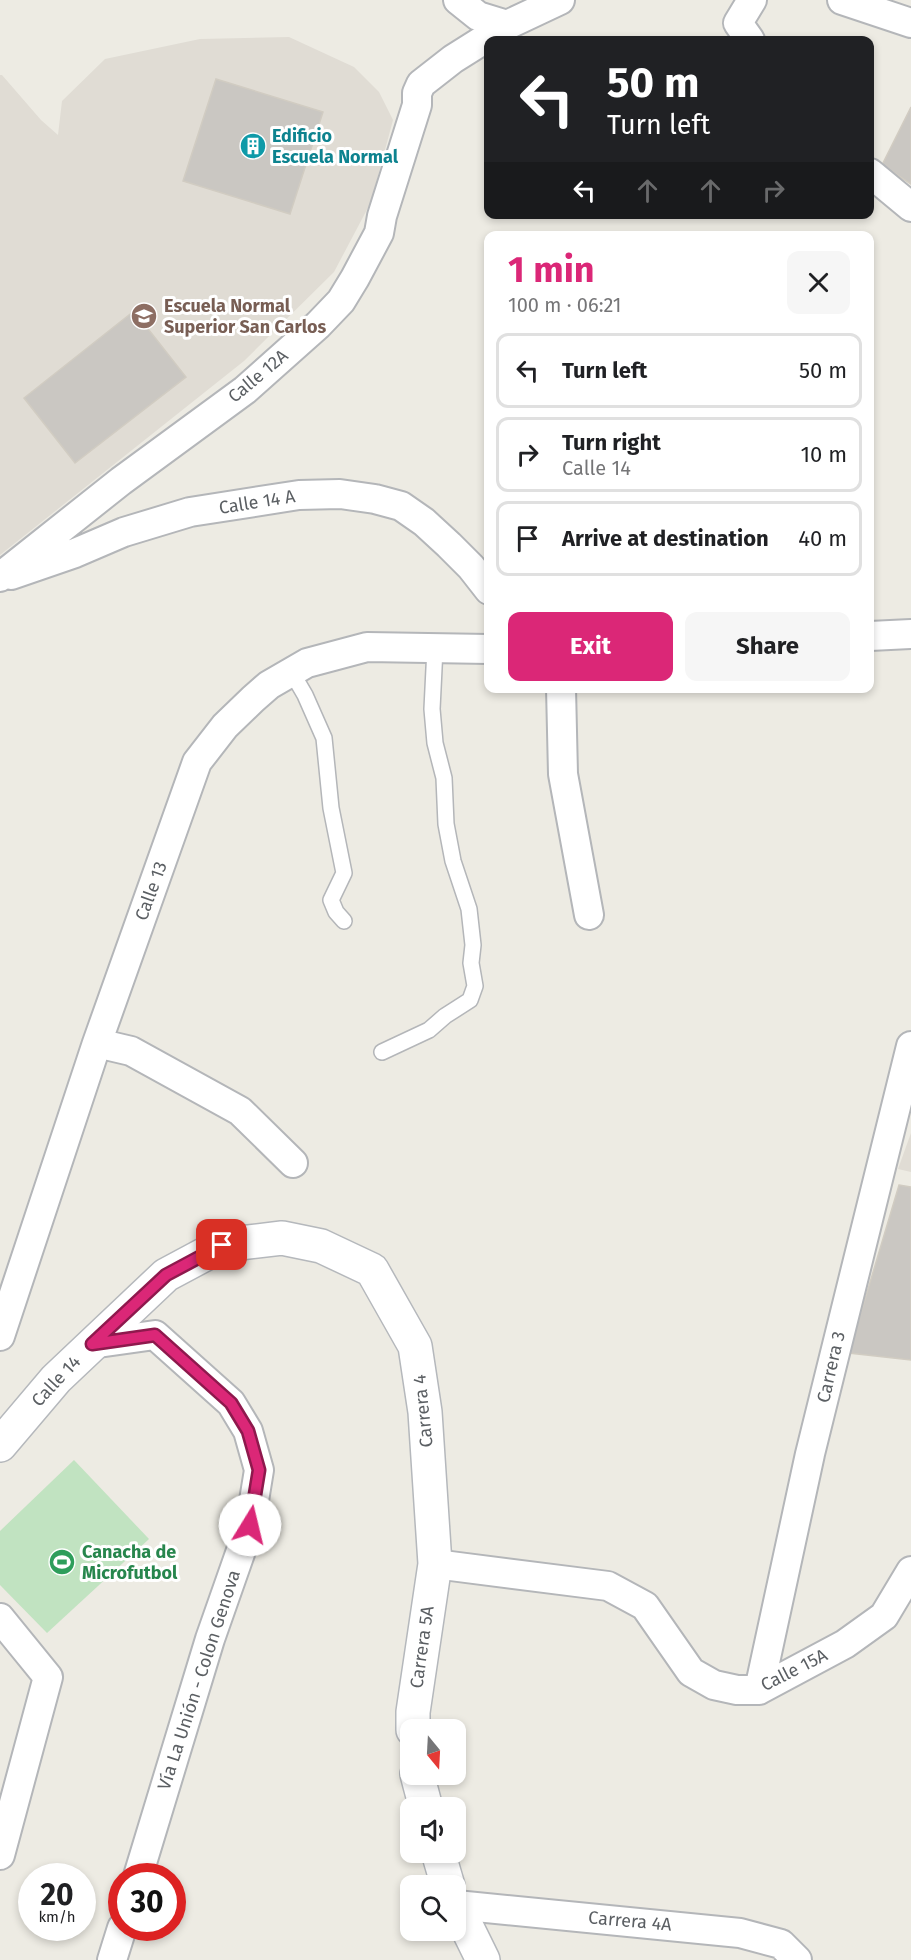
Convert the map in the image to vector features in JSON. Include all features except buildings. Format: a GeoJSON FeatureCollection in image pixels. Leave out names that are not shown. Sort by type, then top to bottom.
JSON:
{"type":"FeatureCollection","features":[{"type":"Feature","properties":{"kind":"main road","name":"Calle 14"},"geometry":{"type":"LineString","coordinates":[[0,1445],[56,1379],[166,1275],[222,1245],[282,1238],[321,1246],[372,1270]]}},
{"type":"Feature","properties":{"kind":"main road","name":"Carrera 4"},"geometry":{"type":"LineString","coordinates":[[372,1270],[415,1346],[425,1412],[435,1564]]}},
{"type":"Feature","properties":{"kind":"main road","name":"Carrera 5A"},"geometry":{"type":"LineString","coordinates":[[413,1719],[435,1564]]}},
{"type":"Feature","properties":{"kind":"main road"},"geometry":{"type":"LineString","coordinates":[[466,1925],[483,1960]]}},
{"type":"Feature","properties":{"kind":"street"},"geometry":{"type":"LineString","coordinates":[[458,0],[478,16],[500,12]]}},
{"type":"Feature","properties":{"kind":"street","name":"Calle 12A"},"geometry":{"type":"LineString","coordinates":[[0,578],[121,481],[245,390],[318,325],[340,301],[379,233],[382,216],[417,105],[417,93],[421,84],[453,59],[500,12],[560,0]]}},
{"type":"Feature","properties":{"kind":"street"},"geometry":{"type":"LineString","coordinates":[[747,36],[738,23],[752,0]]}},
{"type":"Feature","properties":{"kind":"street"},"geometry":{"type":"LineString","coordinates":[[842,0],[911,23]]}},
{"type":"Feature","properties":{"kind":"street"},"geometry":{"type":"LineString","coordinates":[[874,176],[911,207]]}},
{"type":"Feature","properties":{"kind":"street","name":"Calle 14 A"},"geometry":{"type":"LineString","coordinates":[[0,578],[75,554],[124,532],[190,512],[299,495],[340,494],[375,498],[401,506],[424,522],[449,545],[484,584]]}},
{"type":"Feature","properties":{"kind":"street"},"geometry":{"type":"LineString","coordinates":[[874,636],[911,634]]}},
{"type":"Feature","properties":{"kind":"street","name":"Calle 13"},"geometry":{"type":"LineString","coordinates":[[0,1336],[97,1043],[197,762],[232,720],[269,685],[307,663],[367,647],[484,649]]}},
{"type":"Feature","properties":{"kind":"street"},"geometry":{"type":"LineString","coordinates":[[561,693],[563,774],[589,915]]}},
{"type":"Feature","properties":{"kind":"street"},"geometry":{"type":"LineString","coordinates":[[97,1043],[131,1051],[240,1111],[293,1163]]}},
{"type":"Feature","properties":{"kind":"street","name":"Carrera 3"},"geometry":{"type":"LineString","coordinates":[[759,1690],[810,1454],[911,1046]]}},
{"type":"Feature","properties":{"kind":"street","name":"Vía La Unión - Colon Genova"},"geometry":{"type":"LineString","coordinates":[[92,1344],[155,1335],[231,1403],[248,1431],[259,1470],[250,1525],[210,1639],[142,1863]]}},
{"type":"Feature","properties":{"kind":"street","name":"Calle 15A"},"geometry":{"type":"LineString","coordinates":[[435,1564],[608,1586],[645,1606],[691,1672],[714,1685],[737,1690],[759,1690],[845,1644],[884,1616],[911,1571]]}},
{"type":"Feature","properties":{"kind":"street"},"geometry":{"type":"LineString","coordinates":[[0,1618],[48,1677],[0,1855]]}},
{"type":"Feature","properties":{"kind":"street","name":"Carrera 4A"},"geometry":{"type":"LineString","coordinates":[[466,1906],[740,1933],[781,1944],[797,1960]]}},
{"type":"Feature","properties":{"kind":"street"},"geometry":{"type":"LineString","coordinates":[[112,1960],[118,1941]]}},
{"type":"Feature","properties":{"kind":"lane"},"geometry":{"type":"LineString","coordinates":[[382,1052],[429,1030],[445,1016],[470,1000],[475,986],[471,963],[469,909],[459,885],[446,824],[444,778],[435,742],[432,709],[435,648]]}},
{"type":"Feature","properties":{"kind":"lane"},"geometry":{"type":"LineString","coordinates":[[291,671],[305,695],[324,738],[331,808],[344,873],[331,900],[336,912],[344,921]]}},
{"type":"Feature","properties":{"kind":"shaded area","name":"Escuela Normal Superior San Carlos"},"geometry":{"type":"Polygon","coordinates":[[[289,37],[354,67],[379,92],[393,120],[371,202],[334,272],[244,361],[0,555],[0,75],[58,135],[62,101],[105,59],[200,39],[289,37]]]}},
{"type":"Feature","properties":{"kind":"shaded area"},"geometry":{"type":"Polygon","coordinates":[[[911,1133],[911,1172],[898,1169],[911,1133]]]}},
{"type":"Feature","properties":{"kind":"green space","name":"Canacha de Microfutbol"},"geometry":{"type":"Polygon","coordinates":[[[74,1460],[149,1539],[47,1633],[0,1585],[0,1531],[74,1460]]]}},
{"type":"Feature","properties":{"kind":"place","name":"Edificio Escuela Normal"},"geometry":{"type":"Point","coordinates":[253,146]}},
{"type":"Feature","properties":{"kind":"place","name":"Escuela Normal Superior San Carlos"},"geometry":{"type":"Point","coordinates":[144,316]}},
{"type":"Feature","properties":{"kind":"place","name":"Canacha de Microfutbol"},"geometry":{"type":"Point","coordinates":[62,1562]}},
{"type":"Feature","properties":{"kind":"route"},"geometry":{"type":"LineString","coordinates":[[222,1245],[166,1275],[92,1344],[155,1335],[231,1403],[248,1431],[259,1470],[250,1525]]}}]}
